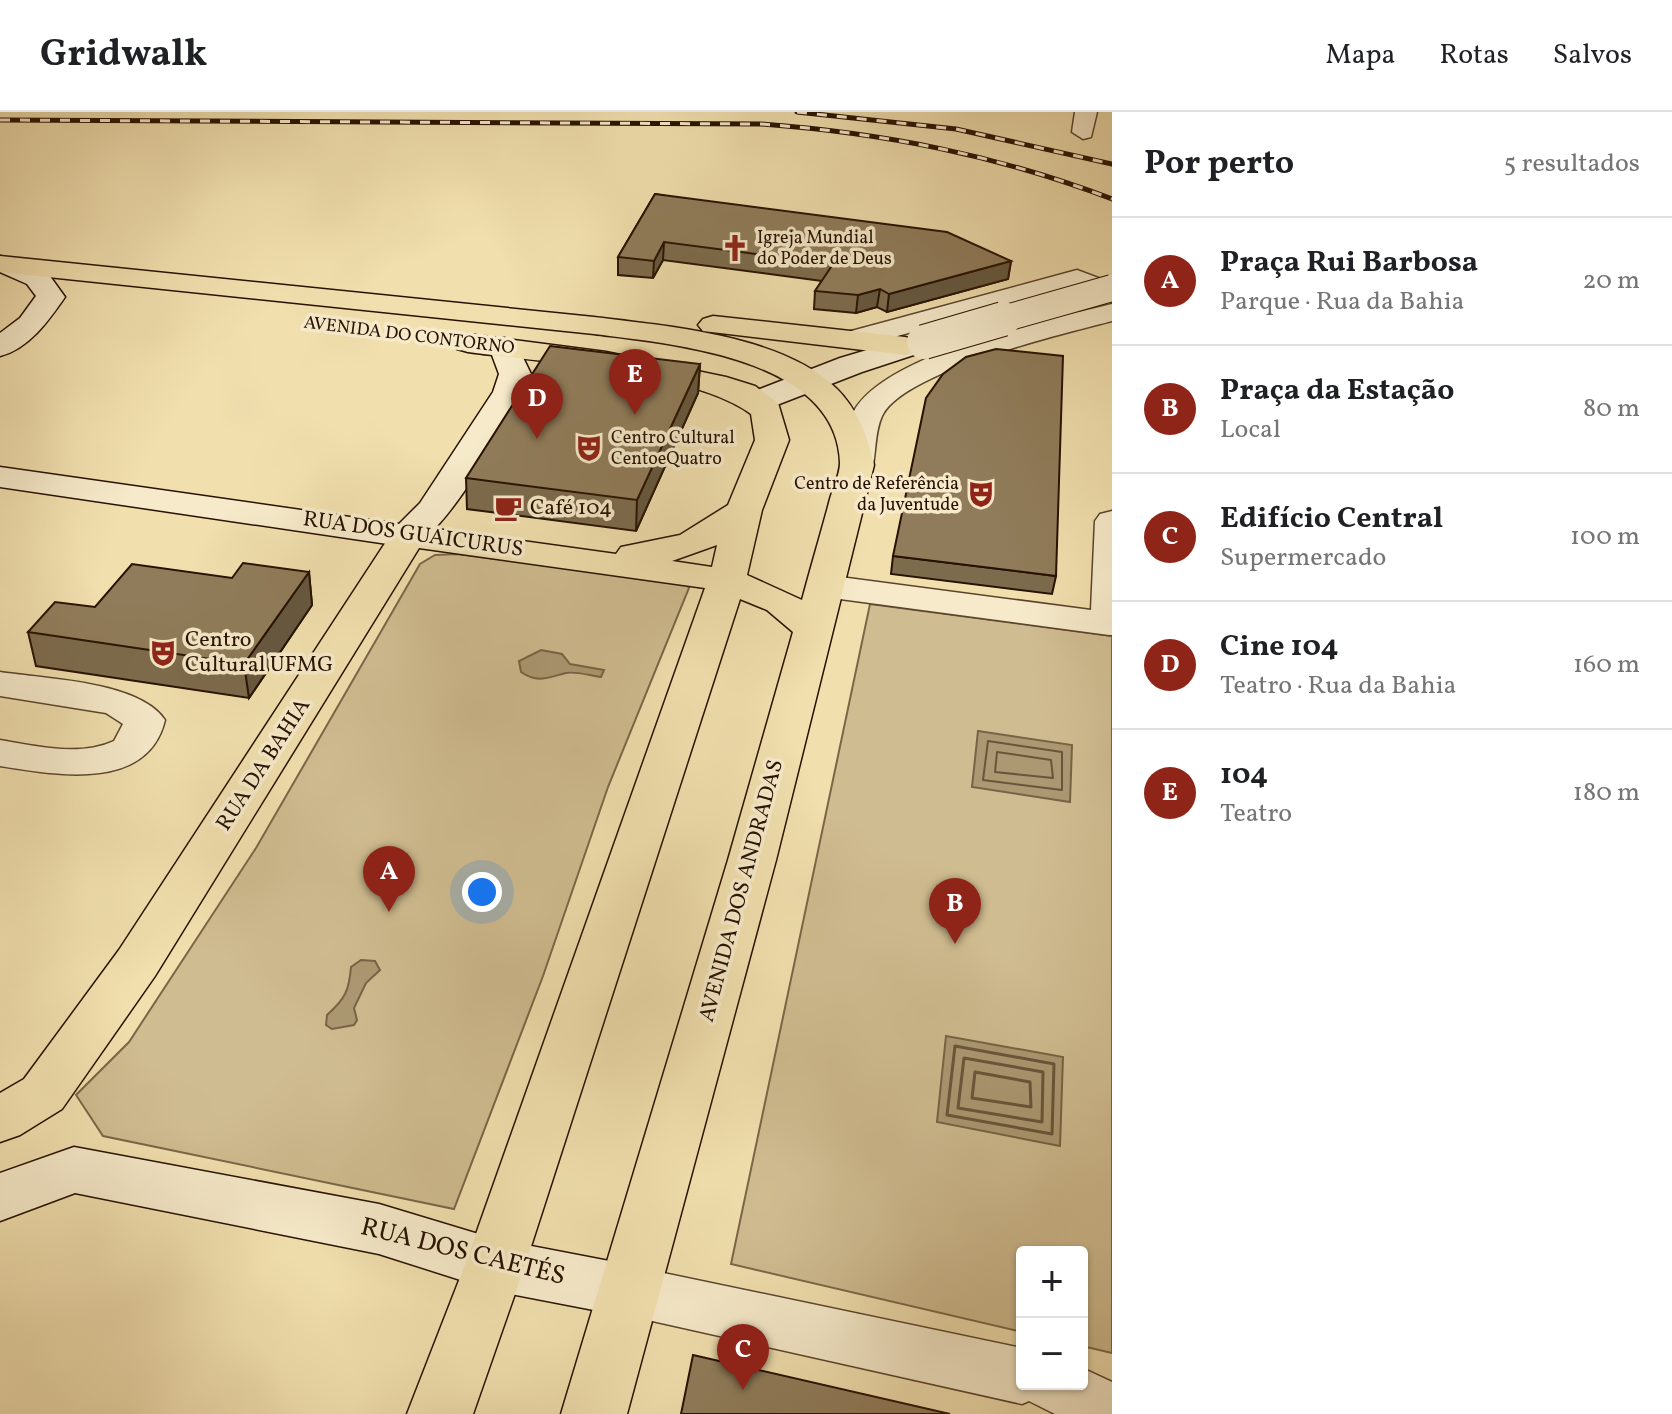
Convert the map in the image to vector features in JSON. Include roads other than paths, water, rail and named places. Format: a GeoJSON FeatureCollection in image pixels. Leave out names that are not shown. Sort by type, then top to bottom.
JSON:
{"type":"FeatureCollection","features":[{"type":"Feature","properties":{"kind":"main road","name":"AVENIDA DO CONTORNO"},"geometry":{"type":"LineString","coordinates":[[0,264],[558,322],[743,352],[808,380]]}},
{"type":"Feature","properties":{"kind":"main road"},"geometry":{"type":"LineString","coordinates":[[0,291],[206,313]]}},
{"type":"Feature","properties":{"kind":"main road"},"geometry":{"type":"LineString","coordinates":[[558,322],[637,320],[915,344]]}},
{"type":"Feature","properties":{"kind":"main road","name":"AVENIDA DO CONTORNO"},"geometry":{"type":"LineString","coordinates":[[440,340],[606,361],[726,386],[758,401]]}},
{"type":"Feature","properties":{"kind":"main road","name":"AVENIDA DOS ANDRADAS"},"geometry":{"type":"LineString","coordinates":[[594,1414],[752,860],[857,465],[850,428],[837,404],[808,380]]}},
{"type":"Feature","properties":{"kind":"main road"},"geometry":{"type":"LineString","coordinates":[[440,1414],[495,1265],[727,580],[744,510],[772,440],[767,410],[758,401]]}},
{"type":"Feature","properties":{"kind":"main road"},"geometry":{"type":"LineString","coordinates":[[560,555],[653,555],[673,551],[704,541],[744,510]]}},
{"type":"Feature","properties":{"kind":"main road","name":"RUA DOS GUAICURUS"},"geometry":{"type":"LineString","coordinates":[[408,536],[727,580],[781,602],[818,607]]}},
{"type":"Feature","properties":{"kind":"main road","name":"RUA DA BAHIA"},"geometry":{"type":"LineString","coordinates":[[0,1120],[43,1094],[137,963],[408,536]]}},
{"type":"Feature","properties":{"kind":"street"},"geometry":{"type":"LineString","coordinates":[[0,264],[28,272],[47,284],[51,297],[30,324],[0,347]]}},
{"type":"Feature","properties":{"kind":"street"},"geometry":{"type":"LineString","coordinates":[[854,339],[1077,278],[1112,291]]}},
{"type":"Feature","properties":{"kind":"street"},"geometry":{"type":"LineString","coordinates":[[758,401],[808,380],[915,344],[1112,291]]}},
{"type":"Feature","properties":{"kind":"street"},"geometry":{"type":"LineString","coordinates":[[857,465],[869,410],[896,386],[948,361],[1112,313]]}},
{"type":"Feature","properties":{"kind":"street","name":"RUA DA BAHIA"},"geometry":{"type":"LineString","coordinates":[[408,536],[433,510],[509,392],[515,374],[504,347]]}},
{"type":"Feature","properties":{"kind":"street","name":"RUA DOS GUAICURUS"},"geometry":{"type":"LineString","coordinates":[[0,477],[408,536]]}},
{"type":"Feature","properties":{"kind":"street"},"geometry":{"type":"LineString","coordinates":[[818,607],[1109,624],[1112,521]]}},
{"type":"Feature","properties":{"kind":"street"},"geometry":{"type":"LineString","coordinates":[[0,684],[118,703],[145,720],[140,739],[119,754],[93,761],[52,762],[0,753]]}},
{"type":"Feature","properties":{"kind":"street","name":"RUA DOS CAETÉS"},"geometry":{"type":"LineString","coordinates":[[0,1197],[74,1170],[379,1229],[495,1265],[1016,1375]]}},
{"type":"Feature","properties":{"kind":"street"},"geometry":{"type":"LineString","coordinates":[[1066,1390],[1107,1414]]}},
{"type":"Feature","properties":{"kind":"water"},"geometry":{"type":"Polygon","coordinates":[[[541,650],[562,654],[570,664],[604,670],[601,677],[570,673],[538,679],[521,672],[519,661],[541,650]]]}},
{"type":"Feature","properties":{"kind":"water"},"geometry":{"type":"Polygon","coordinates":[[[978,731],[1072,745],[1070,802],[972,787],[978,731]]]}},
{"type":"Feature","properties":{"kind":"water"},"geometry":{"type":"Polygon","coordinates":[[[361,960],[375,961],[380,970],[366,983],[354,1008],[357,1020],[354,1025],[332,1029],[326,1025],[327,1015],[345,993],[351,967],[361,960]]]}},
{"type":"Feature","properties":{"kind":"water"},"geometry":{"type":"Polygon","coordinates":[[[946,1036],[1063,1057],[1060,1146],[937,1122],[946,1036]]]}},
{"type":"Feature","properties":{"kind":"railway"},"geometry":{"type":"LineString","coordinates":[[797,112],[956,129],[1112,164]]}},
{"type":"Feature","properties":{"kind":"railway"},"geometry":{"type":"LineString","coordinates":[[0,120],[761,124],[851,133],[939,148],[1026,170],[1112,199]]}},
{"type":"Feature","properties":{"kind":"place","name":"Igreja Mundial do Poder de Deus"},"geometry":{"type":"Point","coordinates":[735,248]}},
{"type":"Feature","properties":{"kind":"place","name":"104"},"geometry":{"type":"Point","coordinates":[635,415]}},
{"type":"Feature","properties":{"kind":"place","name":"Cine 104"},"geometry":{"type":"Point","coordinates":[537,439]}},
{"type":"Feature","properties":{"kind":"place","name":"Centro Cultural CentoeQuatro"},"geometry":{"type":"Point","coordinates":[589,448]}},
{"type":"Feature","properties":{"kind":"place","name":"Centro de Referência da Juventude"},"geometry":{"type":"Point","coordinates":[981,494]}},
{"type":"Feature","properties":{"kind":"place","name":"Café 104"},"geometry":{"type":"Point","coordinates":[508,508]}},
{"type":"Feature","properties":{"kind":"place","name":"Centro Cultural UFMG"},"geometry":{"type":"Point","coordinates":[163,653]}},
{"type":"Feature","properties":{"kind":"place","name":"Praça Rui Barbosa"},"geometry":{"type":"Point","coordinates":[389,912]}},
{"type":"Feature","properties":{"kind":"place","name":"Praça da Estação"},"geometry":{"type":"Point","coordinates":[955,944]}},
{"type":"Feature","properties":{"kind":"place","name":"Edifício Central"},"geometry":{"type":"Point","coordinates":[743,1390]}}]}
